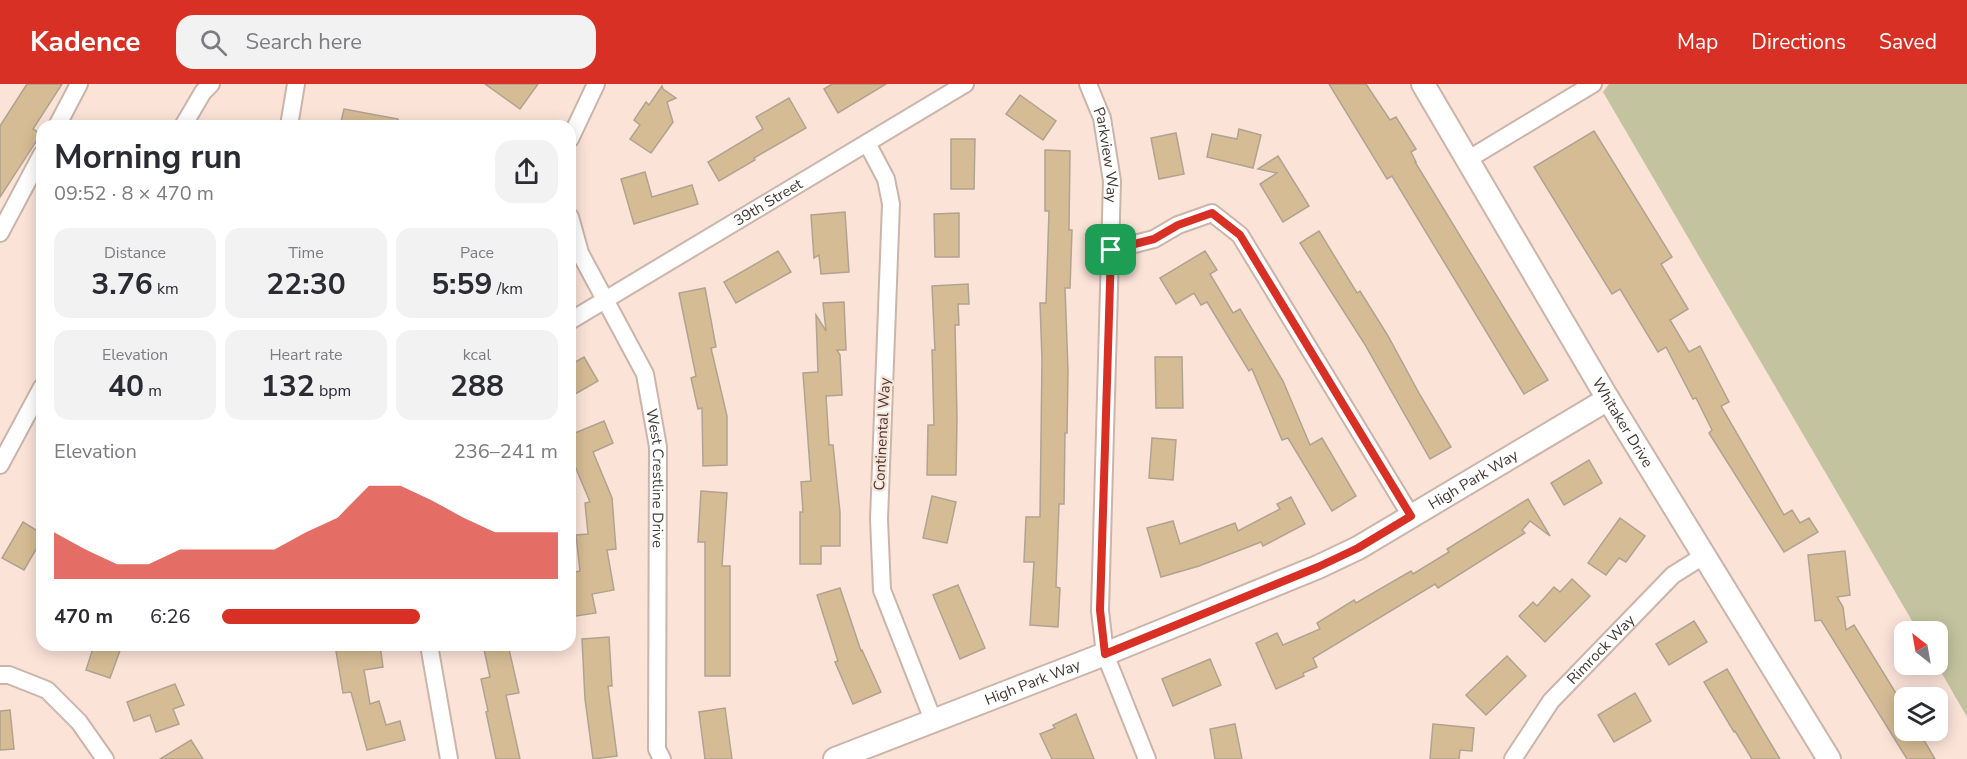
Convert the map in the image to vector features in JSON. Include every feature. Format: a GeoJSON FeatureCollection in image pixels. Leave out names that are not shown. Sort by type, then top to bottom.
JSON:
{"type":"FeatureCollection","features":[{"type":"Feature","properties":{"kind":"street"},"geometry":{"type":"LineString","coordinates":[[60,120],[79,84]]}},
{"type":"Feature","properties":{"kind":"street"},"geometry":{"type":"LineString","coordinates":[[187,120],[203,92],[212,84]]}},
{"type":"Feature","properties":{"kind":"street"},"geometry":{"type":"LineString","coordinates":[[290,120],[296,84]]}},
{"type":"Feature","properties":{"kind":"street"},"geometry":{"type":"LineString","coordinates":[[576,126],[596,84]]}},
{"type":"Feature","properties":{"kind":"street","name":"39th Street"},"geometry":{"type":"LineString","coordinates":[[576,318],[965,84]]}},
{"type":"Feature","properties":{"kind":"street","name":"Parkview Way"},"geometry":{"type":"LineString","coordinates":[[1088,84],[1102,118],[1112,181],[1100,610],[1105,654],[1147,759]]}},
{"type":"Feature","properties":{"kind":"street","name":"Whitaker Drive"},"geometry":{"type":"LineString","coordinates":[[1423,84],[1608,399],[1829,759]]}},
{"type":"Feature","properties":{"kind":"street"},"geometry":{"type":"LineString","coordinates":[[1467,160],[1593,84]]}},
{"type":"Feature","properties":{"kind":"street","name":"Continental Way"},"geometry":{"type":"LineString","coordinates":[[867,143],[886,179],[891,204],[879,519],[882,590],[933,720]]}},
{"type":"Feature","properties":{"kind":"street"},"geometry":{"type":"LineString","coordinates":[[0,233],[36,165]]}},
{"type":"Feature","properties":{"kind":"street"},"geometry":{"type":"LineString","coordinates":[[1111,250],[1154,239],[1178,225],[1212,213],[1240,235],[1411,516]]}},
{"type":"Feature","properties":{"kind":"street","name":"West Crestline Drive"},"geometry":{"type":"LineString","coordinates":[[576,239],[580,253],[645,374],[658,447],[657,749],[662,759]]}},
{"type":"Feature","properties":{"kind":"street"},"geometry":{"type":"LineString","coordinates":[[0,465],[36,398]]}},
{"type":"Feature","properties":{"kind":"street","name":"High Park Way"},"geometry":{"type":"LineString","coordinates":[[840,758],[1318,567],[1358,548],[1608,399]]}},
{"type":"Feature","properties":{"kind":"street","name":"Rimrock Way"},"geometry":{"type":"LineString","coordinates":[[1513,759],[1551,701],[1672,575],[1705,555]]}},
{"type":"Feature","properties":{"kind":"street"},"geometry":{"type":"LineString","coordinates":[[430,651],[449,759]]}},
{"type":"Feature","properties":{"kind":"street"},"geometry":{"type":"LineString","coordinates":[[5,675],[47,690],[79,722],[105,759]]}},
{"type":"Feature","properties":{"kind":"green space"},"geometry":{"type":"Polygon","coordinates":[[[1609,84],[1967,84],[1967,717],[1943,675],[1948,675],[1948,621],[1912,621],[1603,92],[1609,84]]]}},
{"type":"Feature","properties":{"kind":"building"},"geometry":{"type":"Polygon","coordinates":[[[27,84],[62,84],[39,120],[36,120],[33,129],[36,131],[36,142],[0,197],[0,126],[27,84]]]}},
{"type":"Feature","properties":{"kind":"building"},"geometry":{"type":"Polygon","coordinates":[[[485,84],[538,84],[520,109],[485,84]]]}},
{"type":"Feature","properties":{"kind":"building"},"geometry":{"type":"Polygon","coordinates":[[[832,84],[886,84],[838,113],[824,89],[832,84]]]}},
{"type":"Feature","properties":{"kind":"building"},"geometry":{"type":"Polygon","coordinates":[[[1329,84],[1366,84],[1390,120],[1396,117],[1416,149],[1411,152],[1415,162],[1548,380],[1524,394],[1392,176],[1387,179],[1329,84]]]}},
{"type":"Feature","properties":{"kind":"building"},"geometry":{"type":"Polygon","coordinates":[[[662,86],[676,98],[667,102],[673,122],[651,153],[630,139],[640,125],[634,120],[646,102],[649,105],[662,86]]]}},
{"type":"Feature","properties":{"kind":"building"},"geometry":{"type":"Polygon","coordinates":[[[1020,95],[1056,121],[1043,140],[1006,114],[1020,95]]]}},
{"type":"Feature","properties":{"kind":"building"},"geometry":{"type":"Polygon","coordinates":[[[789,98],[806,128],[719,181],[708,162],[763,129],[756,117],[789,98]]]}},
{"type":"Feature","properties":{"kind":"building"},"geometry":{"type":"Polygon","coordinates":[[[344,109],[398,119],[398,120],[341,120],[344,109]]]}},
{"type":"Feature","properties":{"kind":"building"},"geometry":{"type":"Polygon","coordinates":[[[1239,129],[1261,135],[1253,168],[1207,157],[1212,134],[1237,139],[1239,129]]]}},
{"type":"Feature","properties":{"kind":"building"},"geometry":{"type":"Polygon","coordinates":[[[1594,131],[1672,257],[1661,264],[1688,309],[1670,320],[1689,352],[1700,346],[1729,402],[1721,406],[1784,515],[1792,510],[1800,523],[1809,518],[1818,532],[1784,552],[1709,433],[1712,430],[1696,398],[1693,399],[1666,347],[1658,352],[1620,289],[1612,294],[1534,167],[1594,131]]]}},
{"type":"Feature","properties":{"kind":"building"},"geometry":{"type":"Polygon","coordinates":[[[1176,133],[1184,174],[1159,179],[1151,138],[1176,133]]]}},
{"type":"Feature","properties":{"kind":"building"},"geometry":{"type":"Polygon","coordinates":[[[951,139],[975,139],[974,189],[951,189],[951,139]]]}},
{"type":"Feature","properties":{"kind":"building"},"geometry":{"type":"Polygon","coordinates":[[[1045,150],[1070,151],[1069,230],[1072,230],[1070,288],[1065,288],[1068,371],[1067,433],[1065,433],[1064,504],[1059,504],[1056,587],[1060,588],[1058,627],[1030,625],[1034,562],[1024,562],[1026,517],[1040,517],[1042,359],[1040,303],[1046,303],[1049,211],[1045,211],[1045,150]]]}},
{"type":"Feature","properties":{"kind":"building"},"geometry":{"type":"Polygon","coordinates":[[[1278,156],[1309,206],[1283,222],[1260,184],[1277,173],[1258,169],[1278,156]]]}},
{"type":"Feature","properties":{"kind":"building"},"geometry":{"type":"Polygon","coordinates":[[[645,172],[652,197],[692,185],[698,204],[634,224],[621,179],[645,172]]]}},
{"type":"Feature","properties":{"kind":"building"},"geometry":{"type":"Polygon","coordinates":[[[845,212],[849,272],[821,274],[819,255],[814,258],[811,215],[845,212]]]}},
{"type":"Feature","properties":{"kind":"building"},"geometry":{"type":"Polygon","coordinates":[[[959,213],[959,257],[935,257],[934,214],[959,213]]]}},
{"type":"Feature","properties":{"kind":"building"},"geometry":{"type":"Polygon","coordinates":[[[1319,231],[1357,293],[1360,291],[1388,336],[1451,447],[1430,459],[1364,343],[1300,243],[1319,231]]]}},
{"type":"Feature","properties":{"kind":"building"},"geometry":{"type":"Polygon","coordinates":[[[778,251],[791,272],[736,303],[724,282],[778,251]]]}},
{"type":"Feature","properties":{"kind":"building"},"geometry":{"type":"Polygon","coordinates":[[[1205,251],[1217,270],[1210,274],[1233,313],[1240,309],[1283,381],[1310,445],[1322,438],[1356,496],[1332,511],[1288,438],[1282,440],[1252,369],[1249,371],[1207,302],[1201,305],[1194,293],[1176,304],[1160,278],[1205,251]]]}},
{"type":"Feature","properties":{"kind":"building"},"geometry":{"type":"Polygon","coordinates":[[[968,284],[969,304],[958,304],[959,325],[955,325],[956,475],[927,475],[928,425],[934,425],[932,350],[935,350],[932,286],[968,284]]]}},
{"type":"Feature","properties":{"kind":"building"},"geometry":{"type":"Polygon","coordinates":[[[705,288],[716,347],[711,348],[727,416],[727,465],[703,466],[702,408],[698,409],[691,378],[696,376],[679,293],[705,288]]]}},
{"type":"Feature","properties":{"kind":"building"},"geometry":{"type":"Polygon","coordinates":[[[844,302],[846,350],[837,350],[840,355],[842,395],[826,396],[829,445],[833,445],[840,512],[840,546],[821,546],[821,564],[800,564],[800,512],[803,512],[801,482],[811,481],[803,373],[818,372],[816,315],[826,331],[823,303],[844,302]]]}},
{"type":"Feature","properties":{"kind":"building"},"geometry":{"type":"Polygon","coordinates":[[[584,357],[598,381],[576,394],[576,362],[584,357]]]}},
{"type":"Feature","properties":{"kind":"building"},"geometry":{"type":"Polygon","coordinates":[[[1155,357],[1182,357],[1183,408],[1156,408],[1155,357]]]}},
{"type":"Feature","properties":{"kind":"building"},"geometry":{"type":"Polygon","coordinates":[[[604,421],[613,443],[593,452],[612,498],[616,549],[607,550],[614,590],[592,594],[596,613],[576,616],[576,572],[580,571],[576,535],[588,534],[585,503],[590,502],[576,468],[576,433],[604,421]]]}},
{"type":"Feature","properties":{"kind":"building"},"geometry":{"type":"Polygon","coordinates":[[[1152,438],[1176,440],[1173,480],[1149,478],[1152,438]]]}},
{"type":"Feature","properties":{"kind":"building"},"geometry":{"type":"Polygon","coordinates":[[[1589,460],[1602,483],[1564,505],[1551,483],[1589,460]]]}},
{"type":"Feature","properties":{"kind":"building"},"geometry":{"type":"Polygon","coordinates":[[[701,491],[727,493],[722,566],[730,566],[730,676],[705,676],[705,542],[698,542],[701,491]]]}},
{"type":"Feature","properties":{"kind":"building"},"geometry":{"type":"Polygon","coordinates":[[[932,496],[956,502],[947,543],[923,538],[932,496]]]}},
{"type":"Feature","properties":{"kind":"building"},"geometry":{"type":"Polygon","coordinates":[[[1291,497],[1305,524],[1263,546],[1261,542],[1199,566],[1161,577],[1147,528],[1173,521],[1180,544],[1235,523],[1238,531],[1280,509],[1277,504],[1291,497]]]}},
{"type":"Feature","properties":{"kind":"building"},"geometry":{"type":"Polygon","coordinates":[[[1528,499],[1550,536],[1530,521],[1522,530],[1525,533],[1438,588],[1435,584],[1313,658],[1317,667],[1276,689],[1256,643],[1277,633],[1283,645],[1320,629],[1317,623],[1354,600],[1356,603],[1411,571],[1413,574],[1449,552],[1447,549],[1528,499]]]}},
{"type":"Feature","properties":{"kind":"building"},"geometry":{"type":"Polygon","coordinates":[[[1620,518],[1645,536],[1626,562],[1619,558],[1606,575],[1588,563],[1620,518]]]}},
{"type":"Feature","properties":{"kind":"building"},"geometry":{"type":"Polygon","coordinates":[[[23,522],[36,530],[36,549],[24,570],[2,558],[23,522]]]}},
{"type":"Feature","properties":{"kind":"building"},"geometry":{"type":"Polygon","coordinates":[[[1845,551],[1850,595],[1837,597],[1843,607],[1846,630],[1854,625],[1894,690],[1894,738],[1821,620],[1815,621],[1808,555],[1845,551]]]}},
{"type":"Feature","properties":{"kind":"building"},"geometry":{"type":"Polygon","coordinates":[[[1572,579],[1590,596],[1545,642],[1519,616],[1533,602],[1537,606],[1554,587],[1560,592],[1572,579]]]}},
{"type":"Feature","properties":{"kind":"building"},"geometry":{"type":"Polygon","coordinates":[[[958,585],[985,648],[960,659],[933,595],[958,585]]]}},
{"type":"Feature","properties":{"kind":"building"},"geometry":{"type":"Polygon","coordinates":[[[840,588],[861,651],[881,692],[853,704],[835,662],[838,661],[817,595],[840,588]]]}},
{"type":"Feature","properties":{"kind":"building"},"geometry":{"type":"Polygon","coordinates":[[[1694,621],[1707,642],[1669,665],[1656,644],[1694,621]]]}},
{"type":"Feature","properties":{"kind":"building"},"geometry":{"type":"Polygon","coordinates":[[[609,637],[612,686],[608,686],[617,756],[593,759],[585,699],[582,639],[609,637]]]}},
{"type":"Feature","properties":{"kind":"building"},"geometry":{"type":"Polygon","coordinates":[[[92,651],[120,651],[110,678],[86,670],[92,651]]]}},
{"type":"Feature","properties":{"kind":"building"},"geometry":{"type":"Polygon","coordinates":[[[336,651],[381,651],[383,667],[364,670],[370,704],[379,701],[386,725],[400,721],[405,740],[367,750],[351,692],[343,693],[336,651]]]}},
{"type":"Feature","properties":{"kind":"building"},"geometry":{"type":"Polygon","coordinates":[[[484,651],[509,651],[519,693],[506,695],[520,759],[496,759],[481,679],[490,677],[484,651]]]}},
{"type":"Feature","properties":{"kind":"building"},"geometry":{"type":"Polygon","coordinates":[[[1507,656],[1526,676],[1486,715],[1466,695],[1507,656]]]}},
{"type":"Feature","properties":{"kind":"building"},"geometry":{"type":"Polygon","coordinates":[[[1210,659],[1221,685],[1173,706],[1162,679],[1210,659]]]}},
{"type":"Feature","properties":{"kind":"building"},"geometry":{"type":"Polygon","coordinates":[[[1727,669],[1780,759],[1752,759],[1704,682],[1727,669]]]}},
{"type":"Feature","properties":{"kind":"building"},"geometry":{"type":"Polygon","coordinates":[[[175,684],[184,705],[173,709],[179,724],[156,732],[150,715],[134,721],[127,702],[175,684]]]}},
{"type":"Feature","properties":{"kind":"building"},"geometry":{"type":"Polygon","coordinates":[[[1635,693],[1651,721],[1614,742],[1598,715],[1635,693]]]}},
{"type":"Feature","properties":{"kind":"building"},"geometry":{"type":"Polygon","coordinates":[[[725,708],[732,759],[705,759],[699,712],[725,708]]]}},
{"type":"Feature","properties":{"kind":"building"},"geometry":{"type":"Polygon","coordinates":[[[10,710],[14,749],[0,750],[0,711],[10,710]]]}},
{"type":"Feature","properties":{"kind":"building"},"geometry":{"type":"Polygon","coordinates":[[[1076,714],[1094,759],[1052,759],[1040,734],[1055,728],[1053,725],[1076,714]]]}},
{"type":"Feature","properties":{"kind":"building"},"geometry":{"type":"Polygon","coordinates":[[[1235,724],[1242,759],[1215,759],[1210,729],[1235,724]]]}},
{"type":"Feature","properties":{"kind":"building"},"geometry":{"type":"Polygon","coordinates":[[[1433,724],[1474,728],[1472,751],[1460,750],[1459,759],[1430,759],[1433,724]]]}},
{"type":"Feature","properties":{"kind":"building"},"geometry":{"type":"Polygon","coordinates":[[[191,740],[203,759],[160,759],[191,740]]]}},
{"type":"Feature","properties":{"kind":"building"},"geometry":{"type":"Polygon","coordinates":[[[1896,741],[1924,741],[1935,759],[1907,759],[1896,741]]]}},
{"type":"Feature","properties":{"kind":"route"},"geometry":{"type":"LineString","coordinates":[[1212,213],[1240,235],[1411,516],[1358,548],[1318,567],[1105,654],[1100,610],[1111,250],[1154,239],[1178,225],[1212,213]]}}]}
